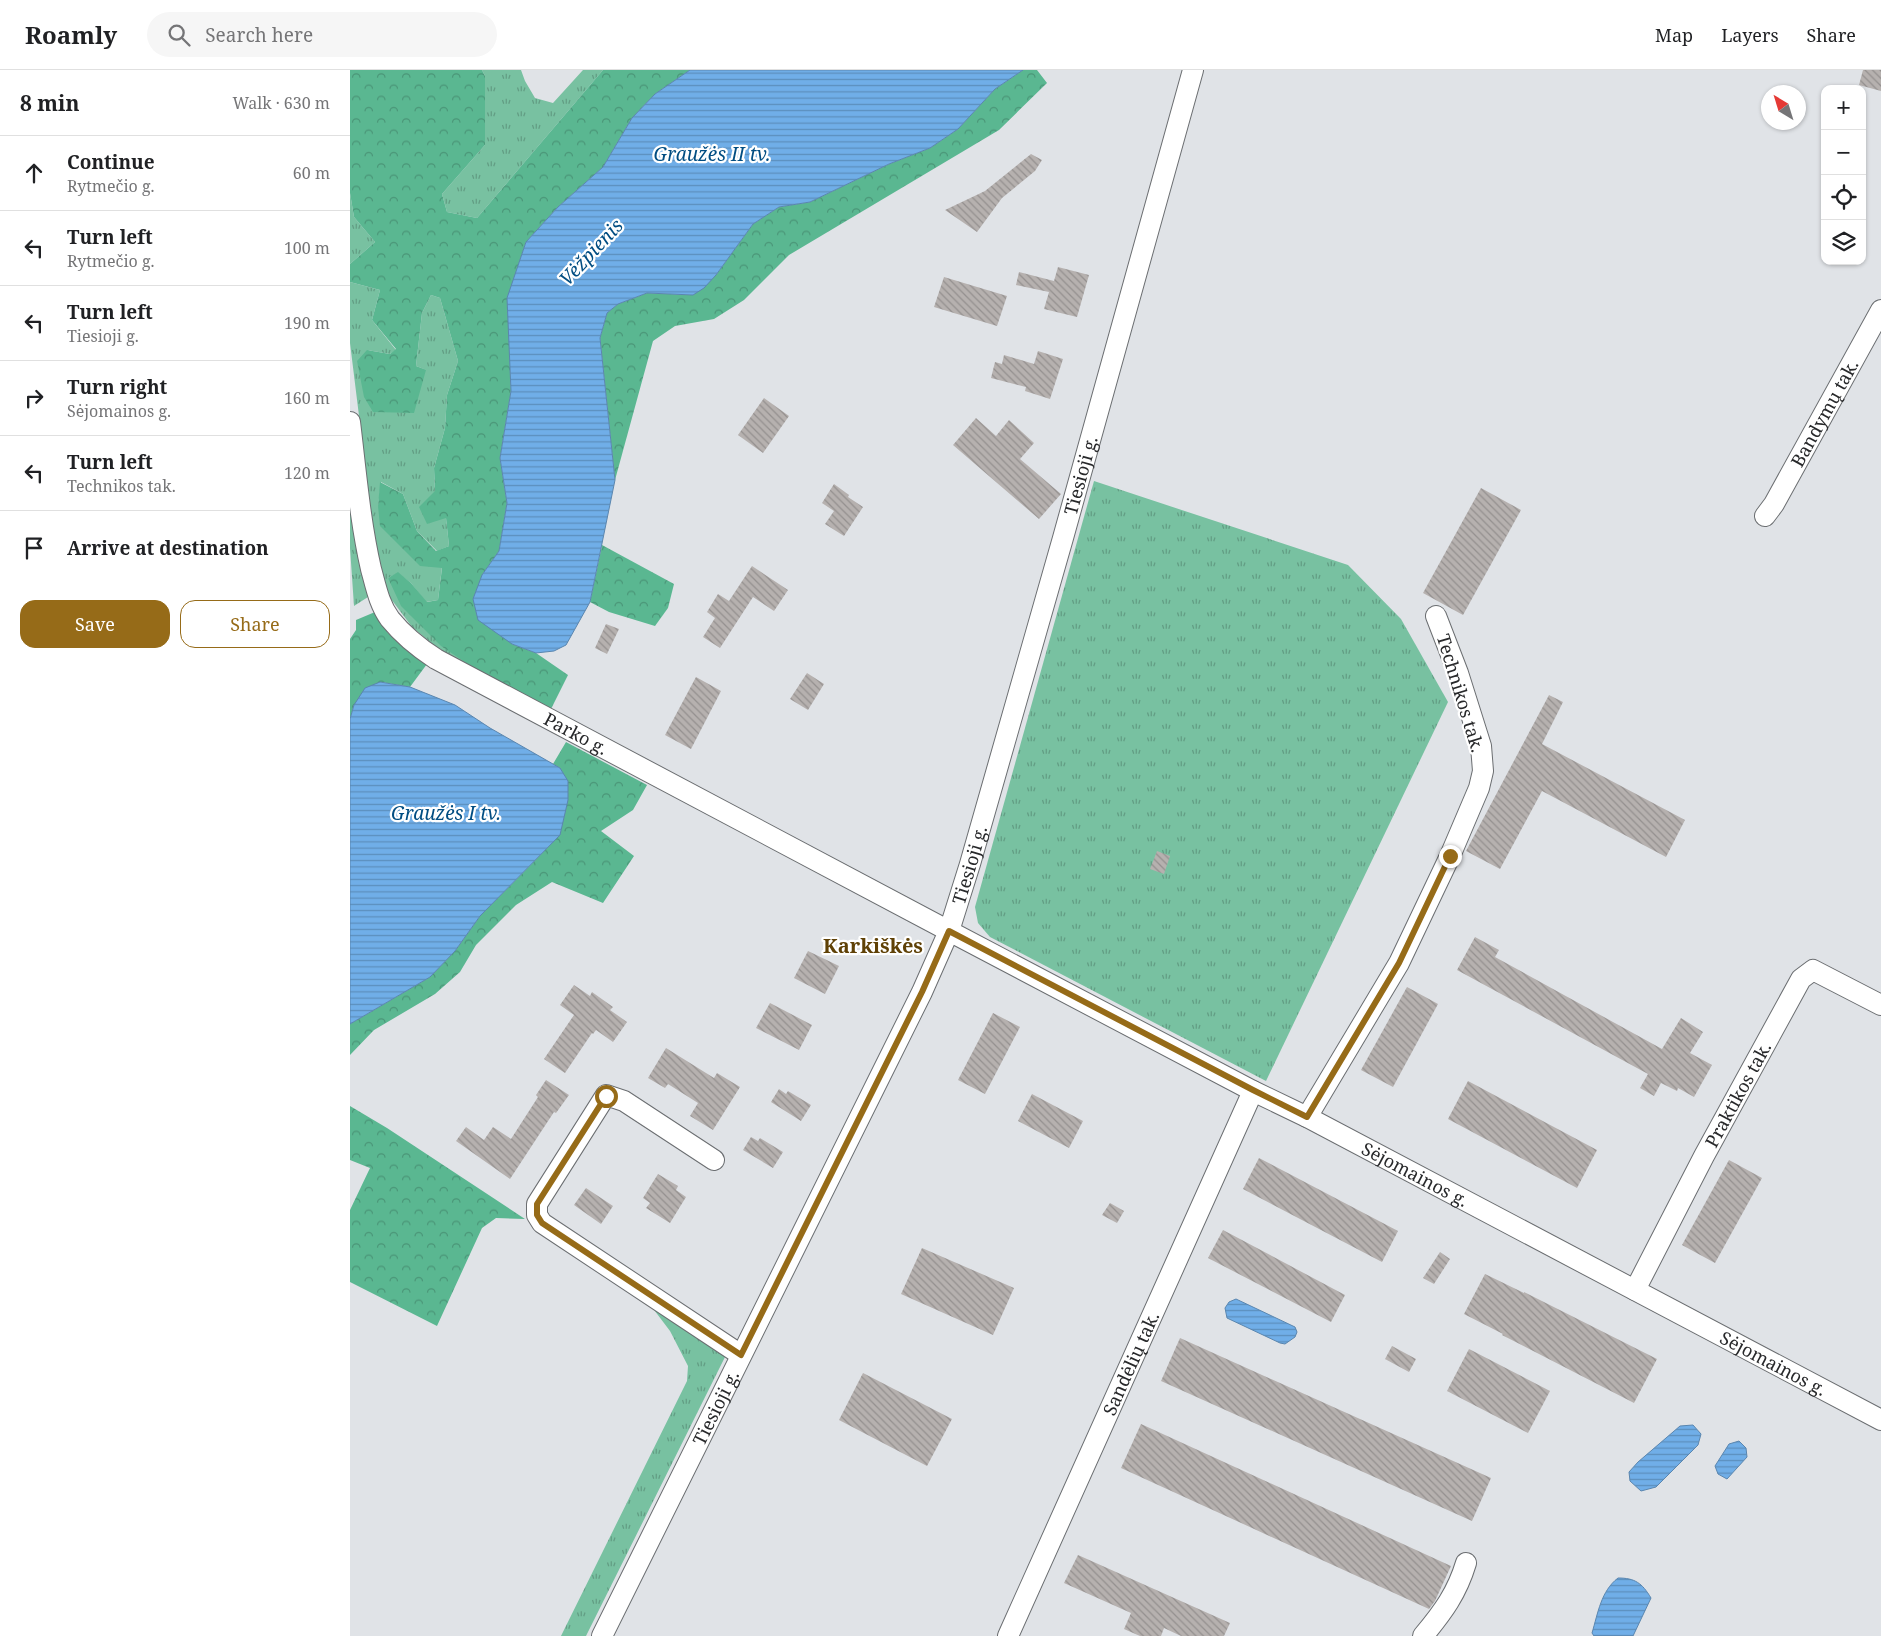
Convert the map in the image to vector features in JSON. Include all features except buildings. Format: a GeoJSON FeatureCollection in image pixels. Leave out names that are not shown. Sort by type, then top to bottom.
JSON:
{"type":"FeatureCollection","features":[{"type":"Feature","properties":{"kind":"street","name":"Tiesioji g."},"geometry":{"type":"LineString","coordinates":[[602,1636],[922,992],[949,931],[970,864],[1063,538],[1193,70]]}},
{"type":"Feature","properties":{"kind":"street","name":"Bandymų tak."},"geometry":{"type":"LineString","coordinates":[[1765,516],[1774,504],[1881,310]]}},
{"type":"Feature","properties":{"kind":"street","name":"Parko g."},"geometry":{"type":"LineString","coordinates":[[350,422],[365,543],[379,600],[390,618],[418,646],[444,664],[949,931]]}},
{"type":"Feature","properties":{"kind":"street","name":"Technikos tak."},"geometry":{"type":"LineString","coordinates":[[1307,1117],[1399,963],[1450,856],[1479,788],[1483,771],[1481,746],[1458,673],[1436,616]]}},
{"type":"Feature","properties":{"kind":"street","name":"Sėjomainos g."},"geometry":{"type":"LineString","coordinates":[[949,931],[1307,1117],[1881,1420]]}},
{"type":"Feature","properties":{"kind":"street","name":"Praktikos tak."},"geometry":{"type":"LineString","coordinates":[[1635,1290],[1708,1148],[1801,978],[1813,970],[1881,1005]]}},
{"type":"Feature","properties":{"kind":"street","name":"Sandėlių tak."},"geometry":{"type":"LineString","coordinates":[[1008,1636],[1253,1090]]}},
{"type":"Feature","properties":{"kind":"street"},"geometry":{"type":"LineString","coordinates":[[714,1160],[624,1101],[606,1096],[537,1204],[537,1215],[542,1223],[741,1355]]}},
{"type":"Feature","properties":{"kind":"street"},"geometry":{"type":"LineString","coordinates":[[1423,1636],[1441,1614],[1460,1582],[1466,1563]]}},
{"type":"Feature","properties":{"kind":"green space"},"geometry":{"type":"Polygon","coordinates":[[[350,70],[482,70],[485,76],[485,145],[442,194],[447,212],[477,218],[603,70],[690,70],[655,94],[632,118],[603,167],[558,207],[526,242],[508,298],[511,391],[500,458],[507,503],[499,551],[482,575],[512,644],[536,653],[568,675],[551,709],[478,671],[441,646],[401,606],[388,578],[398,572],[411,583],[427,602],[438,600],[442,568],[420,566],[380,526],[378,506],[380,482],[403,494],[417,531],[436,551],[449,546],[446,518],[427,524],[419,507],[435,491],[434,468],[445,428],[447,395],[458,361],[440,298],[431,295],[422,313],[416,366],[426,370],[414,413],[373,412],[364,397],[357,361],[367,350],[390,354],[396,349],[372,320],[380,290],[350,282],[350,264],[375,242],[354,217],[350,193],[350,70]]]}},
{"type":"Feature","properties":{"kind":"green space"},"geometry":{"type":"Polygon","coordinates":[[[482,70],[521,70],[535,98],[553,103],[583,70],[603,70],[477,218],[447,212],[442,194],[485,145],[485,76],[482,70]]]}},
{"type":"Feature","properties":{"kind":"green space"},"geometry":{"type":"Polygon","coordinates":[[[1023,70],[1037,70],[1047,83],[999,130],[789,255],[744,300],[714,319],[675,326],[653,341],[615,480],[600,338],[607,313],[618,304],[647,293],[693,295],[716,275],[753,224],[779,207],[810,202],[889,164],[930,148],[958,129],[995,89],[1023,70]]]}},
{"type":"Feature","properties":{"kind":"green space"},"geometry":{"type":"Polygon","coordinates":[[[350,193],[354,217],[375,242],[350,264],[350,193]]]}},
{"type":"Feature","properties":{"kind":"green space"},"geometry":{"type":"Polygon","coordinates":[[[350,282],[380,290],[372,320],[396,350],[390,354],[367,350],[426,370],[416,366],[422,313],[431,295],[440,298],[458,361],[447,395],[445,428],[434,468],[435,491],[446,518],[449,546],[437,551],[417,531],[403,494],[381,482],[378,506],[442,567],[438,600],[426,602],[411,583],[398,573],[388,578],[478,671],[441,651],[412,627],[391,599],[382,576],[371,513],[350,343],[350,282]]]}},
{"type":"Feature","properties":{"kind":"green space"},"geometry":{"type":"Polygon","coordinates":[[[1094,481],[1348,565],[1401,619],[1448,702],[1266,1081],[990,937],[978,923],[975,907],[1094,481]]]}},
{"type":"Feature","properties":{"kind":"green space"},"geometry":{"type":"Polygon","coordinates":[[[350,482],[356,533],[368,597],[354,606],[350,548],[350,482]]]}},
{"type":"Feature","properties":{"kind":"green space"},"geometry":{"type":"Polygon","coordinates":[[[602,545],[674,584],[668,608],[655,626],[609,612],[590,602],[602,545]]]}},
{"type":"Feature","properties":{"kind":"green space"},"geometry":{"type":"Polygon","coordinates":[[[375,612],[388,633],[406,650],[427,664],[410,687],[381,682],[354,705],[350,719],[350,639],[356,630],[356,620],[375,612]]]}},
{"type":"Feature","properties":{"kind":"green space"},"geometry":{"type":"Polygon","coordinates":[[[566,742],[647,785],[633,810],[601,831],[634,856],[603,903],[552,882],[516,905],[476,945],[460,972],[435,994],[374,1030],[350,1055],[350,1024],[430,977],[455,951],[480,916],[560,835],[560,768],[553,764],[566,742]]]}},
{"type":"Feature","properties":{"kind":"green space"},"geometry":{"type":"Polygon","coordinates":[[[350,1106],[387,1128],[525,1219],[496,1218],[482,1228],[437,1326],[350,1282],[350,1210],[370,1168],[350,1160],[350,1106]]]}},
{"type":"Feature","properties":{"kind":"green space"},"geometry":{"type":"Polygon","coordinates":[[[645,1298],[722,1348],[725,1357],[586,1636],[561,1636],[687,1381],[688,1366],[670,1331],[645,1298]]]}},
{"type":"Feature","properties":{"kind":"water","name":"Graužės II tv."},"geometry":{"type":"Polygon","coordinates":[[[690,70],[1023,70],[995,89],[958,129],[930,148],[889,164],[810,202],[779,207],[753,224],[716,275],[704,288],[693,295],[647,293],[618,304],[607,313],[600,338],[615,480],[590,602],[566,645],[554,651],[536,653],[512,644],[478,620],[473,599],[482,575],[499,551],[507,503],[500,458],[511,391],[507,298],[526,242],[558,207],[603,167],[632,118],[655,94],[690,70]]]}},
{"type":"Feature","properties":{"kind":"water","name":"Graužės I tv."},"geometry":{"type":"Polygon","coordinates":[[[380,682],[410,687],[455,705],[490,728],[560,768],[568,781],[568,800],[560,835],[480,916],[455,951],[430,977],[350,1024],[350,719],[354,705],[365,688],[380,682]]]}},
{"type":"Feature","properties":{"kind":"water"},"geometry":{"type":"Polygon","coordinates":[[[1236,1299],[1295,1327],[1297,1332],[1295,1337],[1285,1344],[1280,1343],[1227,1318],[1225,1308],[1229,1302],[1236,1299]]]}},
{"type":"Feature","properties":{"kind":"water"},"geometry":{"type":"Polygon","coordinates":[[[1693,1425],[1701,1434],[1698,1445],[1656,1487],[1641,1491],[1630,1481],[1629,1472],[1638,1462],[1680,1426],[1693,1425]]]}},
{"type":"Feature","properties":{"kind":"water"},"geometry":{"type":"Polygon","coordinates":[[[1739,1441],[1746,1448],[1747,1457],[1727,1479],[1718,1474],[1715,1466],[1729,1444],[1739,1441]]]}},
{"type":"Feature","properties":{"kind":"water"},"geometry":{"type":"Polygon","coordinates":[[[1618,1578],[1634,1580],[1651,1598],[1633,1636],[1594,1636],[1592,1633],[1601,1603],[1612,1583],[1618,1578]]]}},
{"type":"Feature","properties":{"kind":"district","name":"Karkiškės"},"geometry":{"type":"Point","coordinates":[873,945]}},
{"type":"Feature","properties":{"kind":"route"},"geometry":{"type":"LineString","coordinates":[[606,1096],[537,1204],[537,1215],[542,1223],[741,1355],[922,992],[949,931],[1307,1117],[1399,963],[1450,856]]}},
{"type":"Feature","properties":{"kind":"water label","name":"Vėžpienis"},"geometry":{"type":"Point","coordinates":[591,252]}}]}
